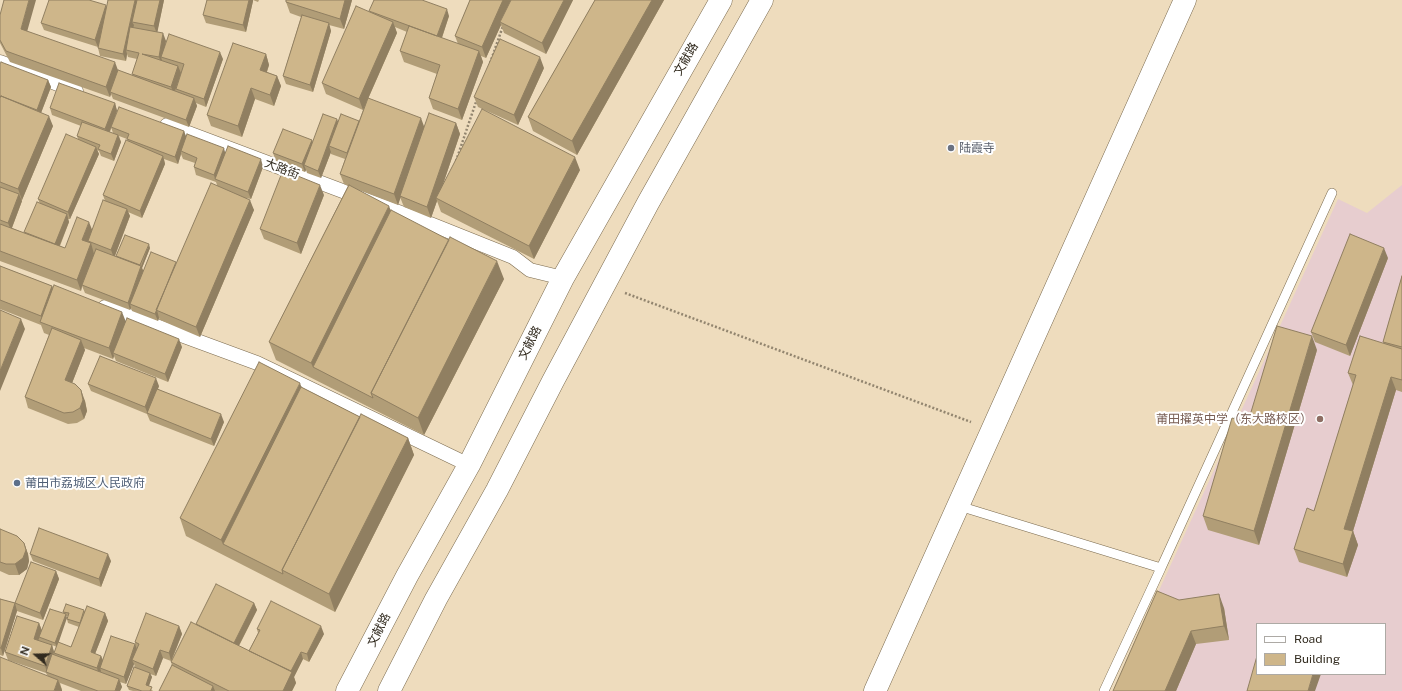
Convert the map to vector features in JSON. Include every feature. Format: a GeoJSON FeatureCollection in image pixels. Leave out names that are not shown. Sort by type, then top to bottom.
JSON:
{"type":"FeatureCollection","features":[{"type":"Feature","properties":{"kind":"main road","name":"文献路"},"geometry":{"type":"LineString","coordinates":[[348,691],[407,576],[469,465],[563,278],[721,0]]}},
{"type":"Feature","properties":{"kind":"main road"},"geometry":{"type":"LineString","coordinates":[[389,691],[436,600],[497,490],[552,381],[648,203],[762,0]]}},
{"type":"Feature","properties":{"kind":"main road"},"geometry":{"type":"LineString","coordinates":[[875,691],[1185,0]]}},
{"type":"Feature","properties":{"kind":"street"},"geometry":{"type":"LineString","coordinates":[[0,62],[85,95]]}},
{"type":"Feature","properties":{"kind":"street","name":"大路街"},"geometry":{"type":"LineString","coordinates":[[158,122],[433,225],[513,257],[530,270],[563,278]]}},
{"type":"Feature","properties":{"kind":"street"},"geometry":{"type":"LineString","coordinates":[[94,303],[257,363],[469,465]]}},
{"type":"Feature","properties":{"kind":"lane"},"geometry":{"type":"LineString","coordinates":[[1104,691],[1332,193]]}},
{"type":"Feature","properties":{"kind":"lane"},"geometry":{"type":"LineString","coordinates":[[959,506],[1161,568]]}},
{"type":"Feature","properties":{"kind":"path"},"geometry":{"type":"LineString","coordinates":[[489,65],[506,21]]}},
{"type":"Feature","properties":{"kind":"path"},"geometry":{"type":"LineString","coordinates":[[453,167],[479,94]]}},
{"type":"Feature","properties":{"kind":"path"},"geometry":{"type":"LineString","coordinates":[[604,285],[992,430]]}},
{"type":"Feature","properties":{"kind":"shaded area","name":"莆田擢英中学（东大路校区）"},"geometry":{"type":"Polygon","coordinates":[[[1402,185],[1402,691],[1113,691],[1338,199],[1367,213],[1402,185]]]}},
{"type":"Feature","properties":{"kind":"building"},"geometry":{"type":"Polygon","coordinates":[[[4,0],[29,0],[21,29],[115,62],[106,87],[6,51],[0,40],[0,15],[4,0]]]}},
{"type":"Feature","properties":{"kind":"building"},"geometry":{"type":"Polygon","coordinates":[[[49,0],[89,0],[106,5],[95,40],[41,23],[49,0]]]}},
{"type":"Feature","properties":{"kind":"building"},"geometry":{"type":"Polygon","coordinates":[[[108,0],[135,0],[123,54],[98,48],[108,0]]]}},
{"type":"Feature","properties":{"kind":"building"},"geometry":{"type":"Polygon","coordinates":[[[137,0],[160,0],[154,26],[132,22],[137,0]]]}},
{"type":"Feature","properties":{"kind":"building"},"geometry":{"type":"Polygon","coordinates":[[[207,0],[249,0],[243,25],[203,15],[207,0]]]}},
{"type":"Feature","properties":{"kind":"building"},"geometry":{"type":"Polygon","coordinates":[[[286,0],[345,0],[340,19],[286,2],[286,0]]]}},
{"type":"Feature","properties":{"kind":"building"},"geometry":{"type":"Polygon","coordinates":[[[374,0],[422,0],[447,9],[437,36],[369,11],[374,0]]]}},
{"type":"Feature","properties":{"kind":"building"},"geometry":{"type":"Polygon","coordinates":[[[470,0],[503,0],[482,47],[455,36],[470,0]]]}},
{"type":"Feature","properties":{"kind":"building"},"geometry":{"type":"Polygon","coordinates":[[[511,0],[564,0],[542,43],[500,22],[511,0]]]}},
{"type":"Feature","properties":{"kind":"building"},"geometry":{"type":"Polygon","coordinates":[[[595,0],[652,0],[572,141],[528,117],[595,0]]]}},
{"type":"Feature","properties":{"kind":"building"},"geometry":{"type":"Polygon","coordinates":[[[356,6],[393,22],[359,99],[322,83],[356,6]]]}},
{"type":"Feature","properties":{"kind":"building"},"geometry":{"type":"Polygon","coordinates":[[[302,15],[329,23],[310,85],[283,76],[302,15]]]}},
{"type":"Feature","properties":{"kind":"building"},"geometry":{"type":"Polygon","coordinates":[[[409,26],[479,51],[458,109],[429,98],[440,65],[400,51],[409,26]]]}},
{"type":"Feature","properties":{"kind":"building"},"geometry":{"type":"Polygon","coordinates":[[[130,27],[163,33],[159,57],[142,54],[178,66],[171,87],[132,74],[139,53],[126,50],[130,27]]]}},
{"type":"Feature","properties":{"kind":"building"},"geometry":{"type":"Polygon","coordinates":[[[169,34],[220,52],[204,99],[176,89],[184,64],[161,57],[169,34]]]}},
{"type":"Feature","properties":{"kind":"building"},"geometry":{"type":"Polygon","coordinates":[[[500,39],[540,57],[514,115],[474,97],[500,39]]]}},
{"type":"Feature","properties":{"kind":"building"},"geometry":{"type":"Polygon","coordinates":[[[233,43],[266,54],[260,70],[277,76],[270,95],[251,88],[238,126],[207,115],[233,43]]]}},
{"type":"Feature","properties":{"kind":"building"},"geometry":{"type":"Polygon","coordinates":[[[1,62],[48,80],[37,110],[1,96],[0,97],[1,62]]]}},
{"type":"Feature","properties":{"kind":"building"},"geometry":{"type":"Polygon","coordinates":[[[118,70],[194,98],[186,120],[110,92],[118,70]]]}},
{"type":"Feature","properties":{"kind":"building"},"geometry":{"type":"Polygon","coordinates":[[[59,83],[115,103],[105,129],[50,108],[59,83]]]}},
{"type":"Feature","properties":{"kind":"building"},"geometry":{"type":"Polygon","coordinates":[[[1,96],[49,116],[18,189],[0,182],[1,96]]]}},
{"type":"Feature","properties":{"kind":"building"},"geometry":{"type":"Polygon","coordinates":[[[368,98],[421,118],[394,194],[340,174],[368,98]]]}},
{"type":"Feature","properties":{"kind":"building"},"geometry":{"type":"Polygon","coordinates":[[[119,107],[184,131],[175,157],[127,139],[129,134],[111,127],[119,107]]]}},
{"type":"Feature","properties":{"kind":"building"},"geometry":{"type":"Polygon","coordinates":[[[482,109],[575,157],[529,246],[436,198],[482,109]]]}},
{"type":"Feature","properties":{"kind":"building"},"geometry":{"type":"Polygon","coordinates":[[[429,113],[456,123],[427,207],[400,196],[429,113]]]}},
{"type":"Feature","properties":{"kind":"building"},"geometry":{"type":"Polygon","coordinates":[[[323,114],[337,119],[318,171],[304,165],[323,114]]]}},
{"type":"Feature","properties":{"kind":"building"},"geometry":{"type":"Polygon","coordinates":[[[341,114],[359,121],[347,153],[329,146],[341,114]]]}},
{"type":"Feature","properties":{"kind":"building"},"geometry":{"type":"Polygon","coordinates":[[[82,122],[118,135],[111,154],[98,149],[100,145],[77,136],[82,122]]]}},
{"type":"Feature","properties":{"kind":"building"},"geometry":{"type":"Polygon","coordinates":[[[283,129],[312,140],[302,164],[273,153],[283,129]]]}},
{"type":"Feature","properties":{"kind":"building"},"geometry":{"type":"Polygon","coordinates":[[[66,134],[96,147],[68,212],[38,199],[66,134]]]}},
{"type":"Feature","properties":{"kind":"building"},"geometry":{"type":"Polygon","coordinates":[[[187,134],[224,148],[214,175],[194,167],[197,158],[181,151],[187,134]]]}},
{"type":"Feature","properties":{"kind":"building"},"geometry":{"type":"Polygon","coordinates":[[[126,140],[163,156],[140,211],[103,195],[126,140]]]}},
{"type":"Feature","properties":{"kind":"building"},"geometry":{"type":"Polygon","coordinates":[[[228,146],[261,159],[248,192],[215,179],[228,146]]]}},
{"type":"Feature","properties":{"kind":"building"},"geometry":{"type":"Polygon","coordinates":[[[283,170],[320,185],[297,243],[260,229],[283,170]]]}},
{"type":"Feature","properties":{"kind":"building"},"geometry":{"type":"Polygon","coordinates":[[[211,183],[250,200],[196,327],[156,310],[211,183]]]}},
{"type":"Feature","properties":{"kind":"building"},"geometry":{"type":"Polygon","coordinates":[[[349,185],[389,206],[311,363],[269,342],[349,185]]]}},
{"type":"Feature","properties":{"kind":"building"},"geometry":{"type":"Polygon","coordinates":[[[0,187],[19,194],[8,223],[0,220],[0,187]]]}},
{"type":"Feature","properties":{"kind":"building"},"geometry":{"type":"Polygon","coordinates":[[[103,200],[127,209],[111,250],[88,241],[103,200]]]}},
{"type":"Feature","properties":{"kind":"building"},"geometry":{"type":"Polygon","coordinates":[[[37,202],[67,214],[55,244],[24,232],[37,202]]]}},
{"type":"Feature","properties":{"kind":"building"},"geometry":{"type":"Polygon","coordinates":[[[391,210],[449,240],[371,393],[373,398],[313,367],[391,210]]]}},
{"type":"Feature","properties":{"kind":"building"},"geometry":{"type":"Polygon","coordinates":[[[77,217],[89,222],[82,240],[91,243],[77,280],[0,251],[0,224],[65,248],[77,217]]]}},
{"type":"Feature","properties":{"kind":"building"},"geometry":{"type":"Polygon","coordinates":[[[1350,234],[1384,248],[1346,345],[1311,332],[1350,234]]]}},
{"type":"Feature","properties":{"kind":"building"},"geometry":{"type":"Polygon","coordinates":[[[125,235],[149,244],[140,265],[116,256],[125,235]]]}},
{"type":"Feature","properties":{"kind":"building"},"geometry":{"type":"Polygon","coordinates":[[[450,237],[497,261],[418,418],[371,393],[450,237]]]}},
{"type":"Feature","properties":{"kind":"building"},"geometry":{"type":"Polygon","coordinates":[[[96,249],[141,266],[128,303],[82,285],[96,249]]]}},
{"type":"Feature","properties":{"kind":"building"},"geometry":{"type":"Polygon","coordinates":[[[151,252],[176,262],[155,314],[130,304],[151,252]]]}},
{"type":"Feature","properties":{"kind":"building"},"geometry":{"type":"Polygon","coordinates":[[[0,266],[52,286],[41,316],[0,300],[0,266]]]}},
{"type":"Feature","properties":{"kind":"building"},"geometry":{"type":"Polygon","coordinates":[[[1402,276],[1402,347],[1383,342],[1402,276]]]}},
{"type":"Feature","properties":{"kind":"building"},"geometry":{"type":"Polygon","coordinates":[[[54,285],[122,312],[109,348],[40,322],[54,285]]]}},
{"type":"Feature","properties":{"kind":"building"},"geometry":{"type":"Polygon","coordinates":[[[0,310],[21,319],[0,371],[0,310]]]}},
{"type":"Feature","properties":{"kind":"building"},"geometry":{"type":"Polygon","coordinates":[[[127,318],[179,339],[165,374],[113,353],[127,318]]]}},
{"type":"Feature","properties":{"kind":"building"},"geometry":{"type":"Polygon","coordinates":[[[1277,326],[1312,336],[1254,531],[1203,516],[1232,418],[1248,422],[1277,326]]]}},
{"type":"Feature","properties":{"kind":"building"},"geometry":{"type":"Polygon","coordinates":[[[52,328],[81,340],[65,380],[75,384],[81,390],[83,400],[80,408],[73,412],[64,413],[25,397],[52,328]]]}},
{"type":"Feature","properties":{"kind":"building"},"geometry":{"type":"Polygon","coordinates":[[[1360,336],[1402,349],[1402,380],[1391,377],[1344,529],[1353,531],[1343,564],[1294,549],[1307,508],[1314,511],[1356,375],[1348,373],[1360,336]]]}},
{"type":"Feature","properties":{"kind":"building"},"geometry":{"type":"Polygon","coordinates":[[[100,356],[156,378],[145,407],[88,384],[100,356]]]}},
{"type":"Feature","properties":{"kind":"building"},"geometry":{"type":"Polygon","coordinates":[[[259,362],[300,383],[221,540],[180,518],[259,362]]]}},
{"type":"Feature","properties":{"kind":"building"},"geometry":{"type":"Polygon","coordinates":[[[301,387],[360,417],[282,570],[283,574],[223,544],[301,387]]]}},
{"type":"Feature","properties":{"kind":"building"},"geometry":{"type":"Polygon","coordinates":[[[157,389],[221,414],[211,439],[147,413],[157,389]]]}},
{"type":"Feature","properties":{"kind":"building"},"geometry":{"type":"Polygon","coordinates":[[[361,414],[408,438],[329,594],[282,570],[361,414]]]}},
{"type":"Feature","properties":{"kind":"building"},"geometry":{"type":"Polygon","coordinates":[[[39,528],[108,554],[99,579],[30,554],[39,528]]]}},
{"type":"Feature","properties":{"kind":"building"},"geometry":{"type":"Polygon","coordinates":[[[0,529],[17,536],[24,543],[26,550],[23,558],[15,564],[0,562],[0,529]]]}},
{"type":"Feature","properties":{"kind":"building"},"geometry":{"type":"Polygon","coordinates":[[[31,562],[56,571],[40,613],[15,603],[31,562]]]}},
{"type":"Feature","properties":{"kind":"building"},"geometry":{"type":"Polygon","coordinates":[[[216,584],[254,603],[234,643],[196,624],[216,584]]]}},
{"type":"Feature","properties":{"kind":"building"},"geometry":{"type":"Polygon","coordinates":[[[1157,591],[1179,600],[1219,594],[1224,626],[1191,631],[1165,691],[1113,691],[1157,591]]]}},
{"type":"Feature","properties":{"kind":"building"},"geometry":{"type":"Polygon","coordinates":[[[0,599],[15,603],[1,648],[0,648],[0,599]]]}},
{"type":"Feature","properties":{"kind":"building"},"geometry":{"type":"Polygon","coordinates":[[[271,601],[321,626],[307,654],[301,652],[291,671],[249,651],[260,630],[257,629],[271,601]]]}},
{"type":"Feature","properties":{"kind":"building"},"geometry":{"type":"Polygon","coordinates":[[[66,604],[84,610],[80,623],[67,619],[69,613],[63,612],[66,604]]]}},
{"type":"Feature","properties":{"kind":"building"},"geometry":{"type":"Polygon","coordinates":[[[87,606],[105,613],[91,652],[101,656],[97,668],[54,653],[58,642],[71,647],[87,606]]]}},
{"type":"Feature","properties":{"kind":"building"},"geometry":{"type":"Polygon","coordinates":[[[50,609],[66,614],[55,643],[39,637],[50,609]]]}},
{"type":"Feature","properties":{"kind":"building"},"geometry":{"type":"Polygon","coordinates":[[[146,613],[179,626],[169,653],[160,650],[153,669],[132,660],[139,644],[135,642],[146,613]]]}},
{"type":"Feature","properties":{"kind":"building"},"geometry":{"type":"Polygon","coordinates":[[[17,616],[39,623],[34,639],[52,645],[45,666],[5,652],[17,616]]]}},
{"type":"Feature","properties":{"kind":"building"},"geometry":{"type":"Polygon","coordinates":[[[191,622],[292,672],[283,691],[229,691],[171,662],[191,622]]]}},
{"type":"Feature","properties":{"kind":"building"},"geometry":{"type":"Polygon","coordinates":[[[111,636],[135,644],[124,677],[100,668],[111,636]]]}},
{"type":"Feature","properties":{"kind":"building"},"geometry":{"type":"Polygon","coordinates":[[[52,654],[119,679],[115,691],[98,691],[46,672],[52,654]]]}},
{"type":"Feature","properties":{"kind":"building"},"geometry":{"type":"Polygon","coordinates":[[[0,657],[58,680],[54,691],[0,691],[0,657]]]}},
{"type":"Feature","properties":{"kind":"building"},"geometry":{"type":"Polygon","coordinates":[[[1256,660],[1256,675],[1313,675],[1308,691],[1247,691],[1256,660]]]}},
{"type":"Feature","properties":{"kind":"building"},"geometry":{"type":"Polygon","coordinates":[[[172,665],[213,686],[211,691],[159,691],[172,665]]]}},
{"type":"Feature","properties":{"kind":"building"},"geometry":{"type":"Polygon","coordinates":[[[134,667],[150,673],[146,685],[152,687],[150,691],[142,691],[127,686],[134,667]]]}},
{"type":"Feature","properties":{"kind":"place","name":"陆霞寺"},"geometry":{"type":"Point","coordinates":[951,148]}},
{"type":"Feature","properties":{"kind":"place","name":"莆田擢英中学（东大路校区）"},"geometry":{"type":"Point","coordinates":[1320,419]}},
{"type":"Feature","properties":{"kind":"place","name":"莆田市荔城区人民政府"},"geometry":{"type":"Point","coordinates":[17,483]}}]}
